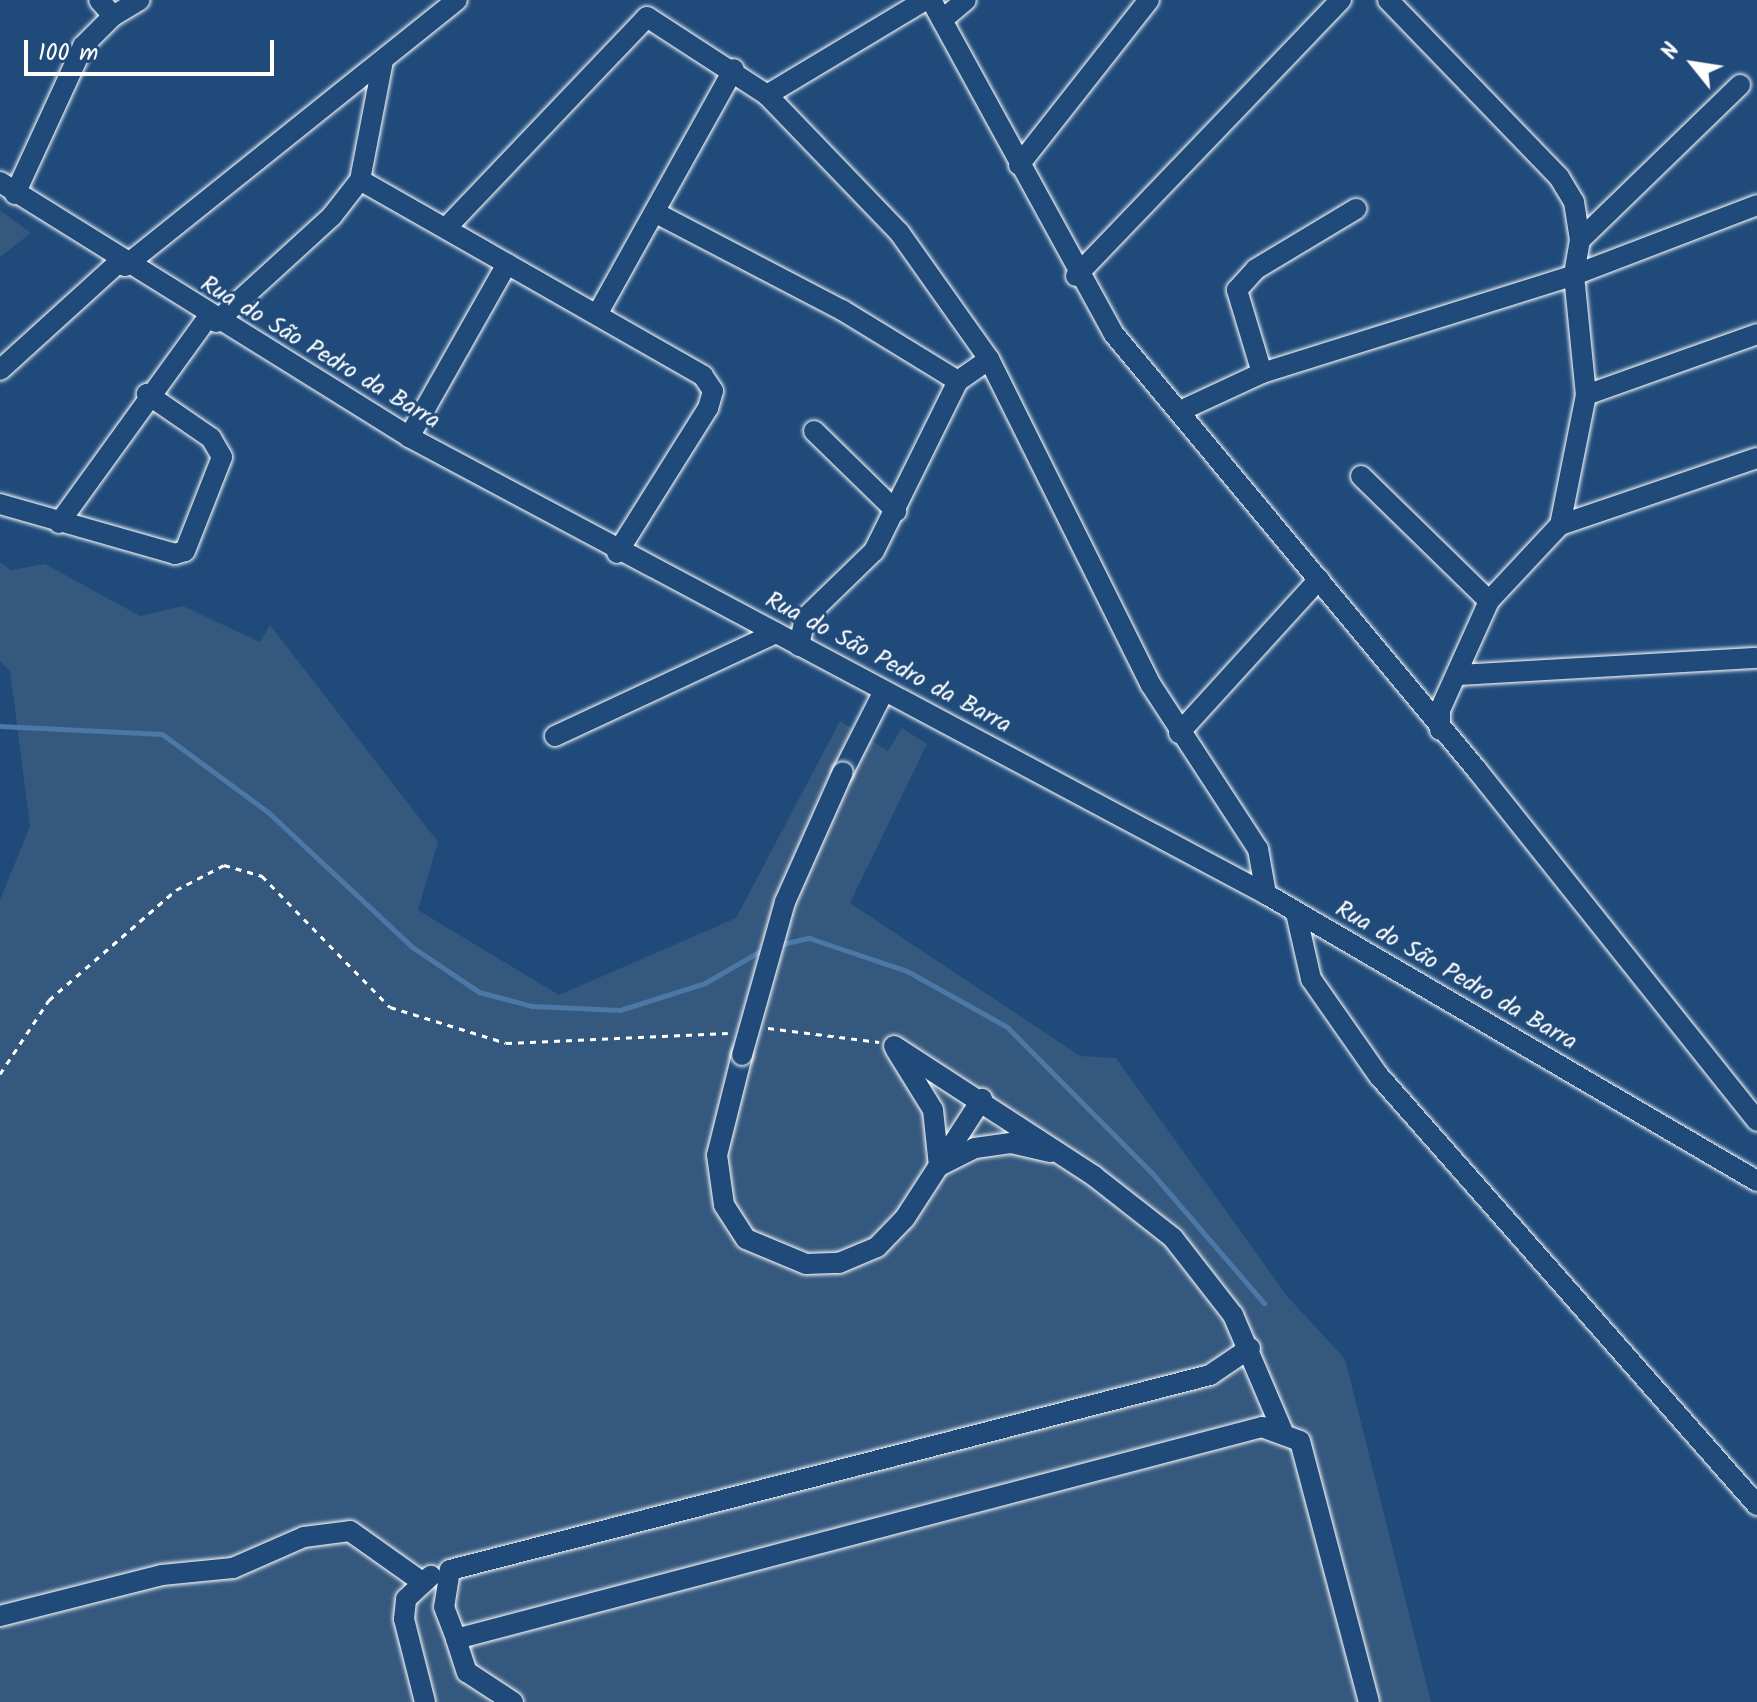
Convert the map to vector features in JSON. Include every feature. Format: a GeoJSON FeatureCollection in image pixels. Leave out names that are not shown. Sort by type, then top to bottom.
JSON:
{"type":"FeatureCollection","features":[{"type":"Feature","properties":{"kind":"street"},"geometry":{"type":"LineString","coordinates":[[8,188],[106,8],[140,0]]}},
{"type":"Feature","properties":{"kind":"street"},"geometry":{"type":"LineString","coordinates":[[0,370],[122,264],[457,0]]}},
{"type":"Feature","properties":{"kind":"street"},"geometry":{"type":"LineString","coordinates":[[767,95],[928,0],[942,20],[1076,276],[1180,411],[1757,1121]]}},
{"type":"Feature","properties":{"kind":"street"},"geometry":{"type":"LineString","coordinates":[[942,20],[966,0]]}},
{"type":"Feature","properties":{"kind":"street"},"geometry":{"type":"LineString","coordinates":[[1019,165],[1149,0]]}},
{"type":"Feature","properties":{"kind":"street"},"geometry":{"type":"LineString","coordinates":[[1076,276],[1341,0]]}},
{"type":"Feature","properties":{"kind":"street"},"geometry":{"type":"LineString","coordinates":[[1388,0],[1559,177],[1574,202],[1580,240],[1574,275],[1586,395],[1560,525]]}},
{"type":"Feature","properties":{"kind":"street"},"geometry":{"type":"LineString","coordinates":[[446,228],[647,17],[734,69],[767,95],[899,232],[989,359],[1179,733],[1258,849],[1266,894]]}},
{"type":"Feature","properties":{"kind":"street"},"geometry":{"type":"LineString","coordinates":[[59,523],[147,394],[212,320],[332,216],[360,180],[383,61]]}},
{"type":"Feature","properties":{"kind":"street"},"geometry":{"type":"LineString","coordinates":[[598,313],[658,214],[734,69]]}},
{"type":"Feature","properties":{"kind":"street"},"geometry":{"type":"LineString","coordinates":[[1580,240],[1740,85]]}},
{"type":"Feature","properties":{"kind":"street"},"geometry":{"type":"LineString","coordinates":[[360,180],[598,313],[703,376],[713,391],[617,553]]}},
{"type":"Feature","properties":{"kind":"street","name":"Rua do São Pedro da Barra"},"geometry":{"type":"LineString","coordinates":[[8,188],[212,320],[409,437],[617,553],[776,633],[1266,894],[1757,1181]]}},
{"type":"Feature","properties":{"kind":"street"},"geometry":{"type":"LineString","coordinates":[[1180,411],[1262,373],[1574,275],[1757,205]]}},
{"type":"Feature","properties":{"kind":"street"},"geometry":{"type":"LineString","coordinates":[[1262,373],[1237,290],[1256,269],[1356,209]]}},
{"type":"Feature","properties":{"kind":"street"},"geometry":{"type":"LineString","coordinates":[[658,214],[842,310],[958,381]]}},
{"type":"Feature","properties":{"kind":"street"},"geometry":{"type":"LineString","coordinates":[[409,437],[507,264]]}},
{"type":"Feature","properties":{"kind":"street"},"geometry":{"type":"LineString","coordinates":[[1586,395],[1757,334]]}},
{"type":"Feature","properties":{"kind":"street"},"geometry":{"type":"LineString","coordinates":[[799,646],[805,618],[874,551],[958,381],[989,359]]}},
{"type":"Feature","properties":{"kind":"street"},"geometry":{"type":"LineString","coordinates":[[0,504],[175,554],[190,546],[222,457],[211,438],[147,394]]}},
{"type":"Feature","properties":{"kind":"street"},"geometry":{"type":"LineString","coordinates":[[814,431],[896,511]]}},
{"type":"Feature","properties":{"kind":"street"},"geometry":{"type":"LineString","coordinates":[[1440,730],[1440,710],[1460,675],[1489,601],[1560,525],[1757,458]]}},
{"type":"Feature","properties":{"kind":"street"},"geometry":{"type":"LineString","coordinates":[[1361,476],[1489,601]]}},
{"type":"Feature","properties":{"kind":"street"},"geometry":{"type":"LineString","coordinates":[[1179,733],[1319,579]]}},
{"type":"Feature","properties":{"kind":"street"},"geometry":{"type":"LineString","coordinates":[[555,736],[776,633]]}},
{"type":"Feature","properties":{"kind":"street"},"geometry":{"type":"LineString","coordinates":[[1460,675],[1757,658]]}},
{"type":"Feature","properties":{"kind":"street"},"geometry":{"type":"LineString","coordinates":[[884,691],[843,772],[785,902],[717,1155],[724,1205],[746,1239],[806,1264],[839,1263],[877,1247],[939,1166],[982,1099]]}},
{"type":"Feature","properties":{"kind":"street"},"geometry":{"type":"LineString","coordinates":[[1296,913],[1311,979],[1379,1076],[1757,1505]]}},
{"type":"Feature","properties":{"kind":"street"},"geometry":{"type":"LineString","coordinates":[[894,1046],[933,1110],[939,1166]]}},
{"type":"Feature","properties":{"kind":"street"},"geometry":{"type":"LineString","coordinates":[[894,1046],[982,1099],[1066,1157],[1173,1238],[1250,1348],[1282,1430]]}},
{"type":"Feature","properties":{"kind":"street"},"geometry":{"type":"LineString","coordinates":[[939,1166],[975,1148],[1011,1143],[1066,1157]]}},
{"type":"Feature","properties":{"kind":"street"},"geometry":{"type":"LineString","coordinates":[[425,1702],[404,1619],[406,1599],[422,1582],[450,1570],[1210,1375],[1250,1348]]}},
{"type":"Feature","properties":{"kind":"street"},"geometry":{"type":"LineString","coordinates":[[456,1639],[952,1505],[1262,1427],[1282,1430],[1300,1441],[1367,1702]]}},
{"type":"Feature","properties":{"kind":"street"},"geometry":{"type":"LineString","coordinates":[[0,1616],[162,1575],[233,1568],[304,1537],[350,1531],[422,1582]]}},
{"type":"Feature","properties":{"kind":"street"},"geometry":{"type":"LineString","coordinates":[[450,1570],[444,1607],[467,1672],[513,1702]]}},
{"type":"Feature","properties":{"kind":"path"},"geometry":{"type":"LineString","coordinates":[[0,1074],[49,1000],[176,890],[224,865],[262,876],[390,1007],[506,1043],[732,1032]]}},
{"type":"Feature","properties":{"kind":"path"},"geometry":{"type":"LineString","coordinates":[[761,1029],[849,1034],[894,1046]]}},
{"type":"Feature","properties":{"kind":"shaded area"},"geometry":{"type":"Polygon","coordinates":[[[0,210],[31,233],[0,257],[0,210]]]}},
{"type":"Feature","properties":{"kind":"shaded area"},"geometry":{"type":"Polygon","coordinates":[[[0,562],[11,570],[45,564],[140,616],[183,606],[260,642],[270,625],[438,842],[418,910],[559,995],[736,918],[840,721],[888,751],[902,728],[927,744],[850,903],[1080,1056],[1116,1058],[1287,1296],[1345,1359],[1431,1702],[0,1702],[0,900],[30,826],[10,671],[0,661],[0,562]]]}},
{"type":"Feature","properties":{"kind":"waterway"},"geometry":{"type":"LineString","coordinates":[[0,726],[162,734],[269,813],[412,947],[479,992],[532,1006],[620,1010],[705,983],[764,949]]}},
{"type":"Feature","properties":{"kind":"waterway"},"geometry":{"type":"LineString","coordinates":[[778,945],[809,938],[907,971],[1007,1027],[1152,1173],[1264,1303]]}}]}
